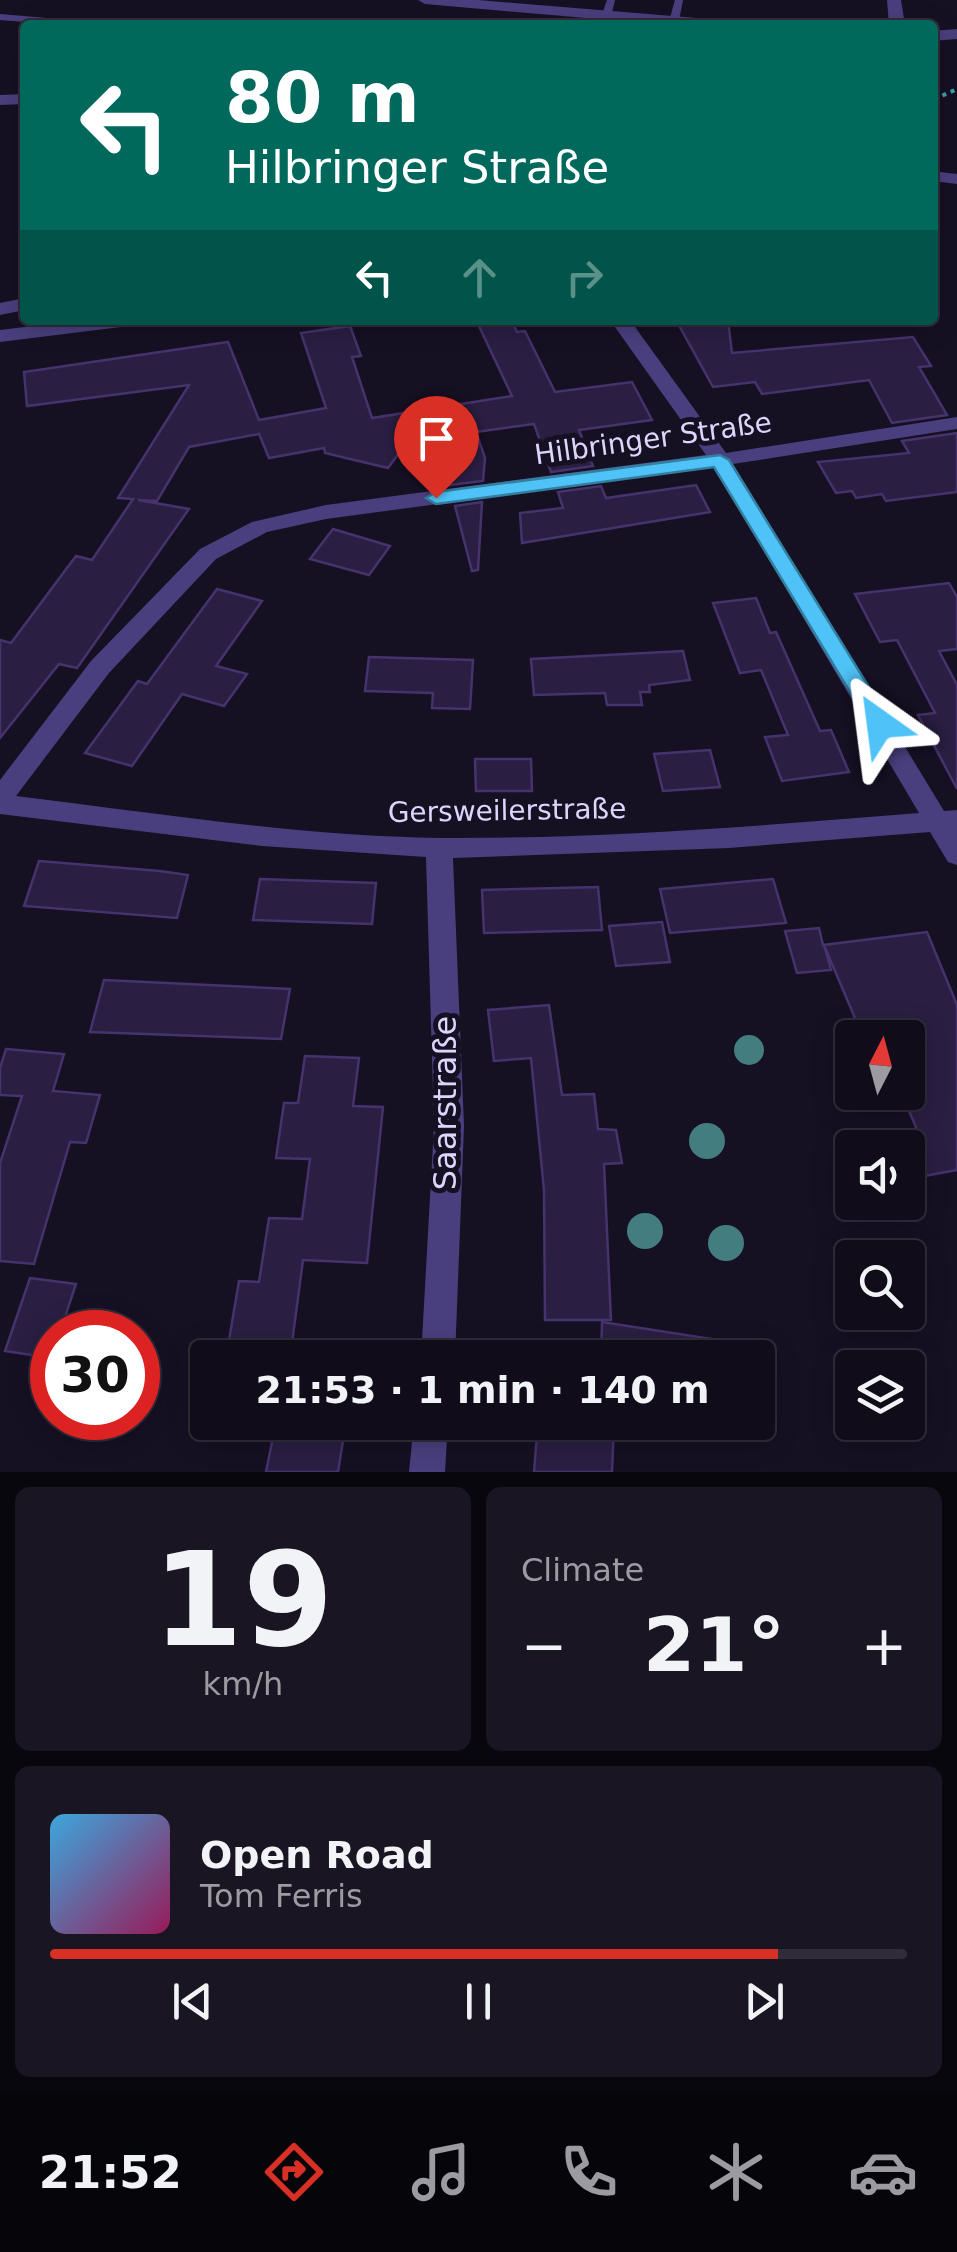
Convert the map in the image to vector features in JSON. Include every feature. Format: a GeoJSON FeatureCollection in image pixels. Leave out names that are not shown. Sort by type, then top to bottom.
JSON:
{"type":"FeatureCollection","features":[{"type":"Feature","properties":{"kind":"street"},"geometry":{"type":"LineString","coordinates":[[425,0],[609,8],[665,20]]}},
{"type":"Feature","properties":{"kind":"street"},"geometry":{"type":"LineString","coordinates":[[0,336],[89,325]]}},
{"type":"Feature","properties":{"kind":"street"},"geometry":{"type":"LineString","coordinates":[[624,325],[720,460],[949,822],[957,855]]}},
{"type":"Feature","properties":{"kind":"street","name":"Hilbringer Straße"},"geometry":{"type":"LineString","coordinates":[[0,802],[100,667],[208,554],[260,527],[326,512],[720,460],[957,423]]}},
{"type":"Feature","properties":{"kind":"street","name":"Gersweilerstraße"},"geometry":{"type":"LineString","coordinates":[[0,802],[262,836],[439,848],[730,838],[949,822]]}},
{"type":"Feature","properties":{"kind":"street","name":"Saarstraße"},"geometry":{"type":"LineString","coordinates":[[439,848],[449,1126],[439,1340]]}},
{"type":"Feature","properties":{"kind":"street"},"geometry":{"type":"LineString","coordinates":[[426,1472],[429,1440]]}},
{"type":"Feature","properties":{"kind":"lane"},"geometry":{"type":"LineString","coordinates":[[0,17],[36,20]]}},
{"type":"Feature","properties":{"kind":"building"},"geometry":{"type":"Polygon","coordinates":[[[478,325],[514,325],[517,332],[525,331],[555,392],[632,382],[652,420],[579,430],[593,466],[551,472],[534,424],[476,432],[485,458],[483,481],[449,485],[447,475],[434,477],[418,427],[388,468],[325,453],[324,448],[269,458],[259,434],[189,447],[157,501],[138,500],[189,509],[77,668],[59,664],[0,738],[0,640],[11,643],[76,556],[92,560],[133,499],[118,498],[189,385],[27,406],[24,372],[228,342],[259,420],[326,408],[301,333],[350,326],[361,356],[352,357],[372,418],[512,396],[478,325]]]}},
{"type":"Feature","properties":{"kind":"building"},"geometry":{"type":"Polygon","coordinates":[[[679,325],[729,325],[732,353],[913,337],[931,366],[919,367],[947,415],[892,423],[869,380],[762,394],[755,382],[713,387],[679,325]]]}},
{"type":"Feature","properties":{"kind":"building"},"geometry":{"type":"Polygon","coordinates":[[[957,433],[957,492],[886,501],[882,494],[856,498],[852,491],[836,493],[818,462],[909,453],[902,441],[957,433]]]}},
{"type":"Feature","properties":{"kind":"building"},"geometry":{"type":"Polygon","coordinates":[[[696,485],[710,512],[522,543],[520,513],[563,508],[558,492],[601,486],[606,498],[696,485]]]}},
{"type":"Feature","properties":{"kind":"building"},"geometry":{"type":"Polygon","coordinates":[[[482,502],[478,570],[472,571],[455,506],[482,502]]]}},
{"type":"Feature","properties":{"kind":"building"},"geometry":{"type":"Polygon","coordinates":[[[333,529],[390,546],[369,575],[310,559],[333,529]]]}},
{"type":"Feature","properties":{"kind":"building"},"geometry":{"type":"Polygon","coordinates":[[[949,583],[957,597],[957,649],[939,651],[957,685],[957,789],[918,715],[935,713],[897,640],[880,642],[855,594],[949,583]]]}},
{"type":"Feature","properties":{"kind":"building"},"geometry":{"type":"Polygon","coordinates":[[[217,589],[262,601],[216,666],[247,674],[224,706],[182,694],[132,766],[85,753],[138,681],[147,684],[217,589]]]}},
{"type":"Feature","properties":{"kind":"building"},"geometry":{"type":"Polygon","coordinates":[[[756,598],[770,633],[776,632],[820,731],[831,730],[849,772],[782,781],[765,737],[788,735],[761,670],[740,673],[713,603],[756,598]]]}},
{"type":"Feature","properties":{"kind":"building"},"geometry":{"type":"Polygon","coordinates":[[[683,651],[690,680],[649,685],[650,692],[640,692],[642,705],[607,705],[605,693],[534,695],[531,659],[683,651]]]}},
{"type":"Feature","properties":{"kind":"building"},"geometry":{"type":"Polygon","coordinates":[[[369,657],[473,660],[470,709],[432,708],[433,693],[365,691],[369,657]]]}},
{"type":"Feature","properties":{"kind":"building"},"geometry":{"type":"Polygon","coordinates":[[[710,750],[720,787],[663,791],[654,754],[710,750]]]}},
{"type":"Feature","properties":{"kind":"building"},"geometry":{"type":"Polygon","coordinates":[[[475,759],[531,759],[532,791],[476,791],[475,759]]]}},
{"type":"Feature","properties":{"kind":"building"},"geometry":{"type":"Polygon","coordinates":[[[39,861],[188,875],[177,918],[24,906],[39,861]]]}},
{"type":"Feature","properties":{"kind":"building"},"geometry":{"type":"Polygon","coordinates":[[[260,879],[376,883],[372,924],[253,920],[260,879]]]}},
{"type":"Feature","properties":{"kind":"building"},"geometry":{"type":"Polygon","coordinates":[[[773,879],[786,923],[670,933],[660,889],[773,879]]]}},
{"type":"Feature","properties":{"kind":"building"},"geometry":{"type":"Polygon","coordinates":[[[598,887],[602,930],[484,933],[482,890],[598,887]]]}},
{"type":"Feature","properties":{"kind":"building"},"geometry":{"type":"Polygon","coordinates":[[[662,922],[670,962],[616,966],[609,926],[662,922]]]}},
{"type":"Feature","properties":{"kind":"building"},"geometry":{"type":"Polygon","coordinates":[[[819,928],[823,945],[927,932],[957,1005],[957,1170],[925,1176],[925,1130],[917,1130],[909,1110],[925,1110],[925,1020],[856,1020],[824,945],[831,970],[797,973],[785,931],[819,928]]]}},
{"type":"Feature","properties":{"kind":"building"},"geometry":{"type":"Polygon","coordinates":[[[104,980],[290,989],[281,1039],[90,1032],[104,980]]]}},
{"type":"Feature","properties":{"kind":"building"},"geometry":{"type":"Polygon","coordinates":[[[549,1005],[562,1095],[594,1094],[598,1129],[616,1130],[622,1163],[604,1164],[611,1320],[545,1320],[544,1190],[531,1058],[494,1061],[488,1010],[549,1005]]]}},
{"type":"Feature","properties":{"kind":"building"},"geometry":{"type":"Polygon","coordinates":[[[6,1049],[64,1054],[53,1091],[100,1095],[86,1143],[70,1142],[34,1264],[0,1261],[0,1163],[22,1096],[0,1095],[0,1068],[6,1049]]]}},
{"type":"Feature","properties":{"kind":"building"},"geometry":{"type":"Polygon","coordinates":[[[305,1056],[359,1058],[353,1106],[383,1107],[367,1263],[303,1260],[292,1340],[229,1340],[239,1281],[259,1282],[269,1218],[302,1219],[310,1159],[276,1158],[284,1103],[298,1103],[305,1056]]]}},
{"type":"Feature","properties":{"kind":"building"},"geometry":{"type":"Polygon","coordinates":[[[30,1278],[76,1284],[67,1310],[30,1310],[30,1355],[5,1351],[30,1278]]]}},
{"type":"Feature","properties":{"kind":"building"},"geometry":{"type":"Polygon","coordinates":[[[602,1322],[718,1340],[602,1340],[602,1322]]]}},
{"type":"Feature","properties":{"kind":"building"},"geometry":{"type":"Polygon","coordinates":[[[272,1440],[343,1440],[338,1472],[266,1472],[272,1440]]]}},
{"type":"Feature","properties":{"kind":"building"},"geometry":{"type":"Polygon","coordinates":[[[537,1440],[613,1440],[612,1472],[534,1472],[537,1440]]]}},
{"type":"Feature","properties":{"kind":"route"},"geometry":{"type":"LineString","coordinates":[[436,498],[720,460],[880,724]]}}]}
